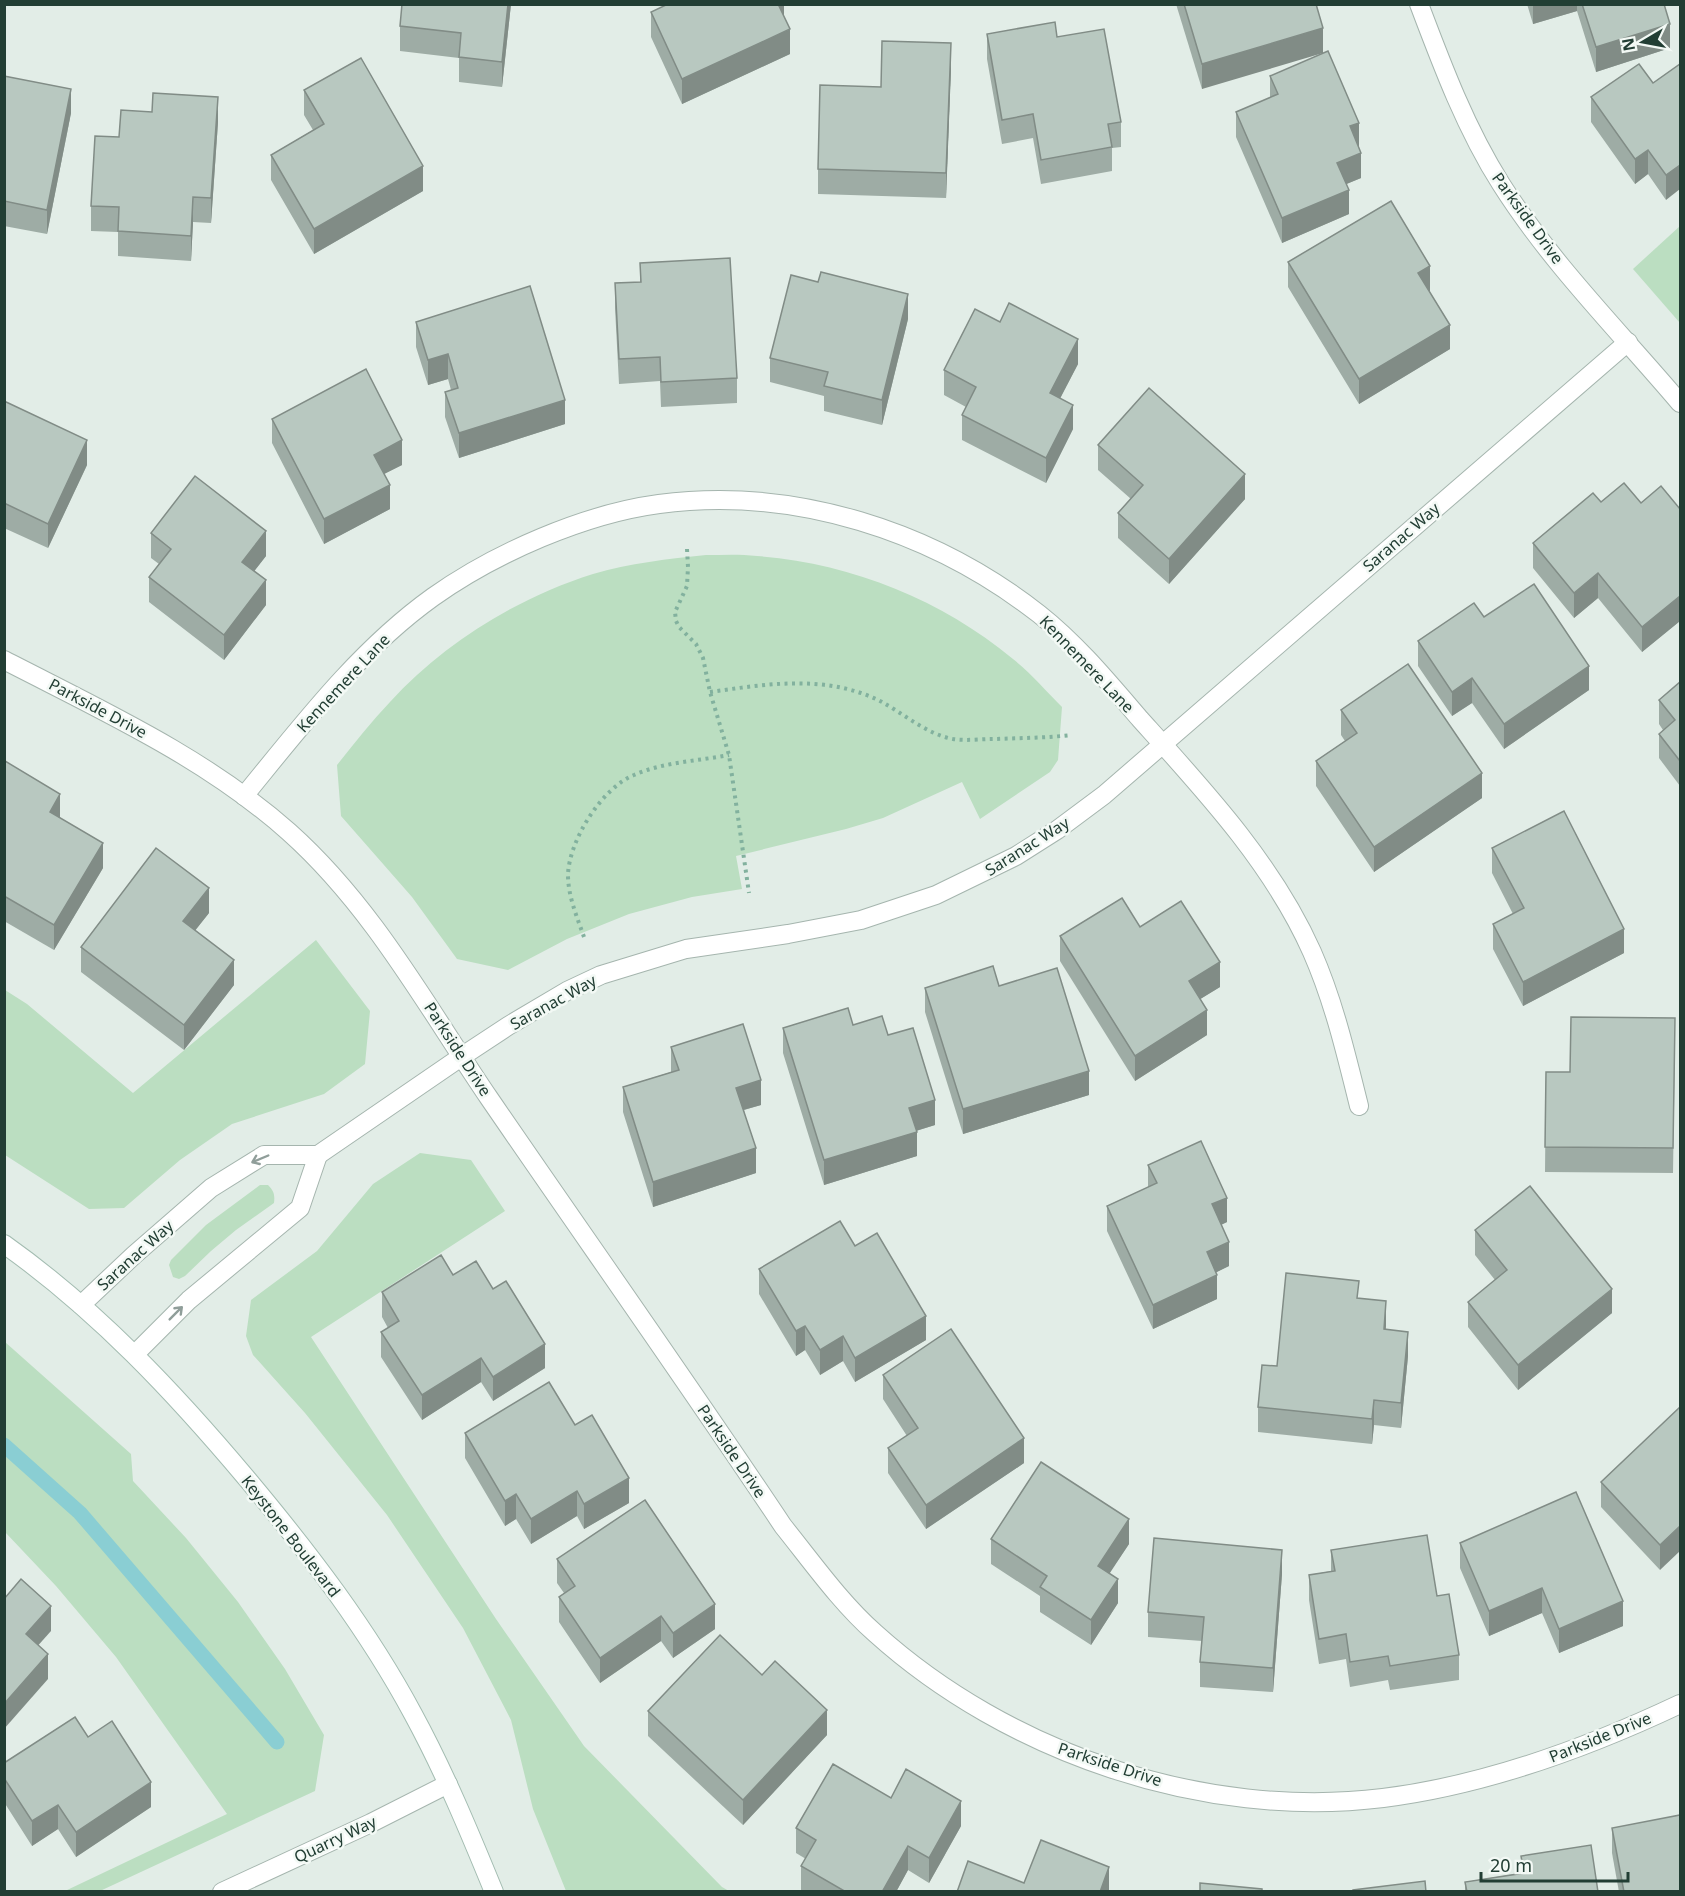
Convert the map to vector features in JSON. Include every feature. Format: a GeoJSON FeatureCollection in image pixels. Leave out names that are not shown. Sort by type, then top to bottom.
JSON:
{"type":"FeatureCollection","features":[{"type":"Feature","properties":{"kind":"street","name":"Parkside Drive"},"geometry":{"type":"LineString","coordinates":[[1419,4],[1473,133],[1500,183],[1537,235],[1680,403]]}},
{"type":"Feature","properties":{"kind":"street","name":"Saranac Way"},"geometry":{"type":"LineString","coordinates":[[81,1305],[211,1188],[264,1155],[318,1155],[461,1057],[558,997],[601,975],[686,949],[788,934],[861,920],[936,895],[1016,856],[1057,830],[1104,795],[1628,342]]}},
{"type":"Feature","properties":{"kind":"street","name":"Kennemere Lane"},"geometry":{"type":"LineString","coordinates":[[244,796],[356,664],[402,621],[471,572],[511,551],[587,522],[658,504],[747,502],[793,506],[835,514],[924,544],[1007,591],[1042,616],[1077,649],[1162,743],[1212,801],[1283,895],[1312,952],[1335,1009],[1359,1106]]}},
{"type":"Feature","properties":{"kind":"street","name":"Parkside Drive"},"geometry":{"type":"LineString","coordinates":[[4,660],[178,751],[244,796],[289,832],[329,872],[364,913],[398,959],[461,1057],[783,1526],[825,1579],[872,1631],[910,1664],[1000,1722],[1041,1742],[1096,1763],[1197,1791],[1283,1801],[1332,1801],[1383,1798],[1433,1789],[1498,1773],[1561,1754],[1680,1704]]}},
{"type":"Feature","properties":{"kind":"street"},"geometry":{"type":"LineString","coordinates":[[135,1354],[189,1300],[300,1208],[318,1155]]}},
{"type":"Feature","properties":{"kind":"street","name":"Keystone Boulevard"},"geometry":{"type":"LineString","coordinates":[[4,1244],[81,1305],[135,1354],[176,1396],[285,1524],[329,1582],[413,1713],[448,1784],[494,1892]]}},
{"type":"Feature","properties":{"kind":"street","name":"Quarry Way"},"geometry":{"type":"LineString","coordinates":[[222,1892],[448,1784]]}},
{"type":"Feature","properties":{"kind":"path"},"geometry":{"type":"LineString","coordinates":[[687,549],[687,586],[675,612],[675,621],[696,644],[703,658],[710,692],[729,755],[749,893]]}},
{"type":"Feature","properties":{"kind":"path"},"geometry":{"type":"LineString","coordinates":[[710,692],[778,683],[823,684],[864,694],[925,728],[953,739],[1071,735]]}},
{"type":"Feature","properties":{"kind":"path"},"geometry":{"type":"LineString","coordinates":[[584,937],[571,895],[568,878],[569,863],[584,827],[608,793],[620,782],[654,768],[729,755]]}},
{"type":"Feature","properties":{"kind":"green space"},"geometry":{"type":"Polygon","coordinates":[[[1680,226],[1680,323],[1633,269],[1680,226]]]}},
{"type":"Feature","properties":{"kind":"green space"},"geometry":{"type":"Polygon","coordinates":[[[706,555],[751,555],[826,567],[893,588],[956,619],[1020,664],[1062,707],[1058,760],[1050,772],[980,819],[962,782],[883,818],[736,856],[742,889],[692,897],[629,914],[567,939],[508,970],[457,959],[412,897],[341,816],[337,765],[376,717],[434,660],[510,609],[565,584],[607,570],[706,555]]]}},
{"type":"Feature","properties":{"kind":"green space"},"geometry":{"type":"Polygon","coordinates":[[[316,940],[370,1011],[365,1064],[324,1094],[232,1124],[180,1160],[124,1208],[89,1209],[5,1155],[5,990],[27,1004],[133,1093],[316,940]]]}},
{"type":"Feature","properties":{"kind":"green space"},"geometry":{"type":"Polygon","coordinates":[[[420,1153],[471,1160],[505,1211],[311,1337],[496,1619],[584,1746],[722,1887],[729,1891],[566,1891],[533,1809],[511,1720],[463,1628],[387,1515],[305,1413],[253,1355],[246,1336],[251,1300],[317,1251],[373,1184],[420,1153]]]}},
{"type":"Feature","properties":{"kind":"green space"},"geometry":{"type":"Polygon","coordinates":[[[260,1185],[270,1187],[274,1193],[274,1203],[236,1230],[185,1276],[179,1279],[173,1277],[169,1265],[171,1260],[206,1225],[260,1185]]]}},
{"type":"Feature","properties":{"kind":"green space"},"geometry":{"type":"Polygon","coordinates":[[[5,1342],[131,1454],[133,1481],[186,1538],[238,1602],[285,1669],[324,1735],[315,1791],[100,1891],[65,1891],[227,1814],[116,1657],[56,1586],[5,1532],[5,1342]]]}},
{"type":"Feature","properties":{"kind":"building"},"geometry":{"type":"Polygon","coordinates":[[[402,4],[508,4],[502,62],[459,57],[461,33],[400,26],[402,4]]]}},
{"type":"Feature","properties":{"kind":"building"},"geometry":{"type":"Polygon","coordinates":[[[668,4],[778,4],[790,29],[682,79],[651,12],[668,4]]]}},
{"type":"Feature","properties":{"kind":"building"},"geometry":{"type":"Polygon","coordinates":[[[1184,4],[1316,4],[1323,28],[1202,64],[1184,4]]]}},
{"type":"Feature","properties":{"kind":"building"},"geometry":{"type":"Polygon","coordinates":[[[1582,4],[1664,4],[1670,24],[1596,47],[1582,4]]]}},
{"type":"Feature","properties":{"kind":"building"},"geometry":{"type":"Polygon","coordinates":[[[1055,22],[1057,37],[1104,29],[1121,122],[1108,124],[1112,147],[1041,160],[1033,114],[1002,120],[987,34],[1055,22]]]}},
{"type":"Feature","properties":{"kind":"building"},"geometry":{"type":"Polygon","coordinates":[[[882,41],[951,43],[946,173],[818,169],[820,85],[881,87],[882,41]]]}},
{"type":"Feature","properties":{"kind":"building"},"geometry":{"type":"Polygon","coordinates":[[[1328,51],[1359,123],[1350,126],[1361,153],[1337,163],[1349,190],[1282,218],[1236,112],[1278,94],[1270,76],[1328,51]]]}},
{"type":"Feature","properties":{"kind":"building"},"geometry":{"type":"Polygon","coordinates":[[[361,58],[423,166],[314,229],[271,155],[324,124],[304,90],[361,58]]]}},
{"type":"Feature","properties":{"kind":"building"},"geometry":{"type":"Polygon","coordinates":[[[1639,64],[1653,83],[1680,64],[1680,165],[1666,175],[1648,150],[1635,159],[1591,97],[1639,64]]]}},
{"type":"Feature","properties":{"kind":"building"},"geometry":{"type":"Polygon","coordinates":[[[4,76],[71,89],[47,210],[4,201],[4,76]]]}},
{"type":"Feature","properties":{"kind":"building"},"geometry":{"type":"Polygon","coordinates":[[[153,93],[218,97],[211,198],[193,197],[191,236],[118,231],[119,207],[91,206],[95,136],[119,137],[121,110],[152,112],[153,93]]]}},
{"type":"Feature","properties":{"kind":"building"},"geometry":{"type":"Polygon","coordinates":[[[1391,201],[1430,266],[1418,273],[1450,325],[1359,379],[1288,262],[1391,201]]]}},
{"type":"Feature","properties":{"kind":"building"},"geometry":{"type":"Polygon","coordinates":[[[730,258],[737,378],[661,382],[660,357],[619,359],[615,283],[641,282],[640,263],[730,258]]]}},
{"type":"Feature","properties":{"kind":"building"},"geometry":{"type":"Polygon","coordinates":[[[821,272],[908,294],[882,400],[824,386],[828,372],[770,358],[791,275],[818,282],[821,272]]]}},
{"type":"Feature","properties":{"kind":"building"},"geometry":{"type":"Polygon","coordinates":[[[530,286],[565,400],[459,433],[445,392],[458,388],[448,354],[428,360],[416,322],[530,286]]]}},
{"type":"Feature","properties":{"kind":"building"},"geometry":{"type":"Polygon","coordinates":[[[1009,303],[1078,339],[1050,393],[1073,405],[1046,458],[962,415],[976,387],[944,370],[975,309],[1000,322],[1009,303]]]}},
{"type":"Feature","properties":{"kind":"building"},"geometry":{"type":"Polygon","coordinates":[[[366,369],[402,440],[374,455],[390,485],[324,519],[272,419],[366,369]]]}},
{"type":"Feature","properties":{"kind":"building"},"geometry":{"type":"Polygon","coordinates":[[[1149,388],[1245,474],[1169,559],[1118,513],[1143,485],[1098,445],[1149,388]]]}},
{"type":"Feature","properties":{"kind":"building"},"geometry":{"type":"Polygon","coordinates":[[[4,401],[87,440],[48,524],[4,503],[4,401]]]}},
{"type":"Feature","properties":{"kind":"building"},"geometry":{"type":"Polygon","coordinates":[[[195,476],[266,531],[242,562],[266,580],[224,635],[149,577],[171,549],[151,533],[195,476]]]}},
{"type":"Feature","properties":{"kind":"building"},"geometry":{"type":"Polygon","coordinates":[[[1624,483],[1641,503],[1661,486],[1680,509],[1680,596],[1642,627],[1598,573],[1574,593],[1533,543],[1593,493],[1601,502],[1624,483]]]}},
{"type":"Feature","properties":{"kind":"building"},"geometry":{"type":"Polygon","coordinates":[[[1534,584],[1589,666],[1504,724],[1472,678],[1452,692],[1418,641],[1474,603],[1484,617],[1534,584]]]}},
{"type":"Feature","properties":{"kind":"building"},"geometry":{"type":"Polygon","coordinates":[[[1408,664],[1482,773],[1374,847],[1316,761],[1357,733],[1341,710],[1408,664]]]}},
{"type":"Feature","properties":{"kind":"building"},"geometry":{"type":"Polygon","coordinates":[[[1680,682],[1680,761],[1659,734],[1675,720],[1659,700],[1680,682]]]}},
{"type":"Feature","properties":{"kind":"building"},"geometry":{"type":"Polygon","coordinates":[[[5,761],[60,794],[50,812],[103,843],[54,925],[4,896],[5,761]]]}},
{"type":"Feature","properties":{"kind":"building"},"geometry":{"type":"Polygon","coordinates":[[[1564,811],[1624,929],[1523,982],[1493,924],[1524,908],[1492,848],[1564,811]]]}},
{"type":"Feature","properties":{"kind":"building"},"geometry":{"type":"Polygon","coordinates":[[[156,848],[209,888],[183,921],[234,960],[184,1025],[81,947],[156,848]]]}},
{"type":"Feature","properties":{"kind":"building"},"geometry":{"type":"Polygon","coordinates":[[[1122,898],[1140,927],[1181,901],[1220,962],[1189,981],[1207,1010],[1135,1056],[1060,936],[1122,898]]]}},
{"type":"Feature","properties":{"kind":"building"},"geometry":{"type":"Polygon","coordinates":[[[993,966],[999,986],[1057,968],[1089,1071],[963,1109],[925,988],[993,966]]]}},
{"type":"Feature","properties":{"kind":"building"},"geometry":{"type":"Polygon","coordinates":[[[848,1008],[853,1025],[882,1016],[888,1035],[913,1028],[935,1100],[909,1108],[917,1132],[824,1160],[783,1028],[848,1008]]]}},
{"type":"Feature","properties":{"kind":"building"},"geometry":{"type":"Polygon","coordinates":[[[1571,1017],[1675,1018],[1673,1148],[1545,1147],[1546,1072],[1570,1072],[1571,1017]]]}},
{"type":"Feature","properties":{"kind":"building"},"geometry":{"type":"Polygon","coordinates":[[[743,1024],[761,1080],[736,1088],[756,1148],[653,1182],[623,1087],[679,1070],[671,1047],[743,1024]]]}},
{"type":"Feature","properties":{"kind":"building"},"geometry":{"type":"Polygon","coordinates":[[[1201,1141],[1227,1198],[1212,1204],[1229,1242],[1207,1252],[1217,1275],[1153,1305],[1107,1206],[1157,1183],[1148,1165],[1201,1141]]]}},
{"type":"Feature","properties":{"kind":"building"},"geometry":{"type":"Polygon","coordinates":[[[1530,1186],[1612,1289],[1518,1365],[1468,1302],[1507,1270],[1475,1230],[1530,1186]]]}},
{"type":"Feature","properties":{"kind":"building"},"geometry":{"type":"Polygon","coordinates":[[[840,1221],[855,1246],[877,1233],[926,1316],[855,1358],[843,1336],[820,1350],[805,1326],[796,1331],[759,1269],[840,1221]]]}},
{"type":"Feature","properties":{"kind":"building"},"geometry":{"type":"Polygon","coordinates":[[[441,1255],[453,1275],[476,1261],[493,1289],[506,1281],[545,1344],[493,1377],[481,1358],[422,1395],[381,1332],[399,1321],[382,1292],[441,1255]]]}},
{"type":"Feature","properties":{"kind":"building"},"geometry":{"type":"Polygon","coordinates":[[[1286,1273],[1359,1281],[1357,1298],[1386,1301],[1384,1329],[1408,1332],[1401,1403],[1374,1400],[1372,1419],[1258,1407],[1262,1365],[1277,1366],[1286,1273]]]}},
{"type":"Feature","properties":{"kind":"building"},"geometry":{"type":"Polygon","coordinates":[[[951,1329],[1024,1438],[926,1505],[888,1448],[918,1428],[883,1375],[951,1329]]]}},
{"type":"Feature","properties":{"kind":"building"},"geometry":{"type":"Polygon","coordinates":[[[549,1382],[575,1425],[592,1415],[629,1478],[584,1504],[577,1491],[531,1519],[516,1494],[505,1501],[465,1433],[549,1382]]]}},
{"type":"Feature","properties":{"kind":"building"},"geometry":{"type":"Polygon","coordinates":[[[1680,1407],[1680,1526],[1660,1545],[1601,1482],[1680,1407]]]}},
{"type":"Feature","properties":{"kind":"building"},"geometry":{"type":"Polygon","coordinates":[[[1041,1462],[1129,1519],[1098,1566],[1118,1579],[1091,1620],[1040,1587],[1047,1576],[991,1539],[1041,1462]]]}},
{"type":"Feature","properties":{"kind":"building"},"geometry":{"type":"Polygon","coordinates":[[[1576,1492],[1623,1601],[1559,1629],[1542,1588],[1489,1611],[1460,1543],[1576,1492]]]}},
{"type":"Feature","properties":{"kind":"building"},"geometry":{"type":"Polygon","coordinates":[[[645,1500],[715,1604],[673,1633],[661,1616],[600,1658],[559,1597],[575,1586],[557,1559],[645,1500]]]}},
{"type":"Feature","properties":{"kind":"building"},"geometry":{"type":"Polygon","coordinates":[[[1427,1535],[1437,1596],[1449,1594],[1459,1655],[1390,1666],[1388,1656],[1350,1662],[1346,1634],[1319,1639],[1309,1575],[1335,1571],[1331,1550],[1427,1535]]]}},
{"type":"Feature","properties":{"kind":"building"},"geometry":{"type":"Polygon","coordinates":[[[1154,1538],[1282,1550],[1273,1668],[1200,1662],[1204,1617],[1148,1612],[1154,1538]]]}},
{"type":"Feature","properties":{"kind":"building"},"geometry":{"type":"Polygon","coordinates":[[[21,1579],[51,1606],[26,1634],[48,1654],[4,1704],[4,1599],[21,1579]]]}},
{"type":"Feature","properties":{"kind":"building"},"geometry":{"type":"Polygon","coordinates":[[[720,1635],[762,1675],[775,1661],[827,1710],[743,1800],[648,1711],[720,1635]]]}},
{"type":"Feature","properties":{"kind":"building"},"geometry":{"type":"Polygon","coordinates":[[[75,1717],[88,1737],[112,1721],[151,1782],[76,1832],[58,1805],[32,1821],[4,1778],[4,1763],[75,1717]]]}},
{"type":"Feature","properties":{"kind":"building"},"geometry":{"type":"Polygon","coordinates":[[[833,1764],[891,1798],[906,1769],[961,1801],[929,1858],[908,1846],[882,1892],[846,1892],[801,1866],[816,1840],[796,1828],[833,1764]]]}},
{"type":"Feature","properties":{"kind":"building"},"geometry":{"type":"Polygon","coordinates":[[[1680,1815],[1680,1892],[1624,1892],[1612,1828],[1680,1815]]]}},
{"type":"Feature","properties":{"kind":"building"},"geometry":{"type":"Polygon","coordinates":[[[1041,1840],[1109,1867],[1100,1892],[957,1892],[968,1861],[1024,1883],[1041,1840]]]}},
{"type":"Feature","properties":{"kind":"building"},"geometry":{"type":"Polygon","coordinates":[[[1591,1845],[1598,1892],[1467,1892],[1465,1882],[1524,1873],[1521,1856],[1591,1845]]]}},
{"type":"Feature","properties":{"kind":"building"},"geometry":{"type":"Polygon","coordinates":[[[1425,1881],[1426,1892],[1353,1892],[1353,1890],[1425,1881]]]}},
{"type":"Feature","properties":{"kind":"building"},"geometry":{"type":"Polygon","coordinates":[[[1200,1883],[1262,1889],[1262,1892],[1200,1892],[1200,1883]]]}},
{"type":"Feature","properties":{"kind":"waterway"},"geometry":{"type":"LineString","coordinates":[[4,1445],[80,1513],[277,1742]]}}]}
